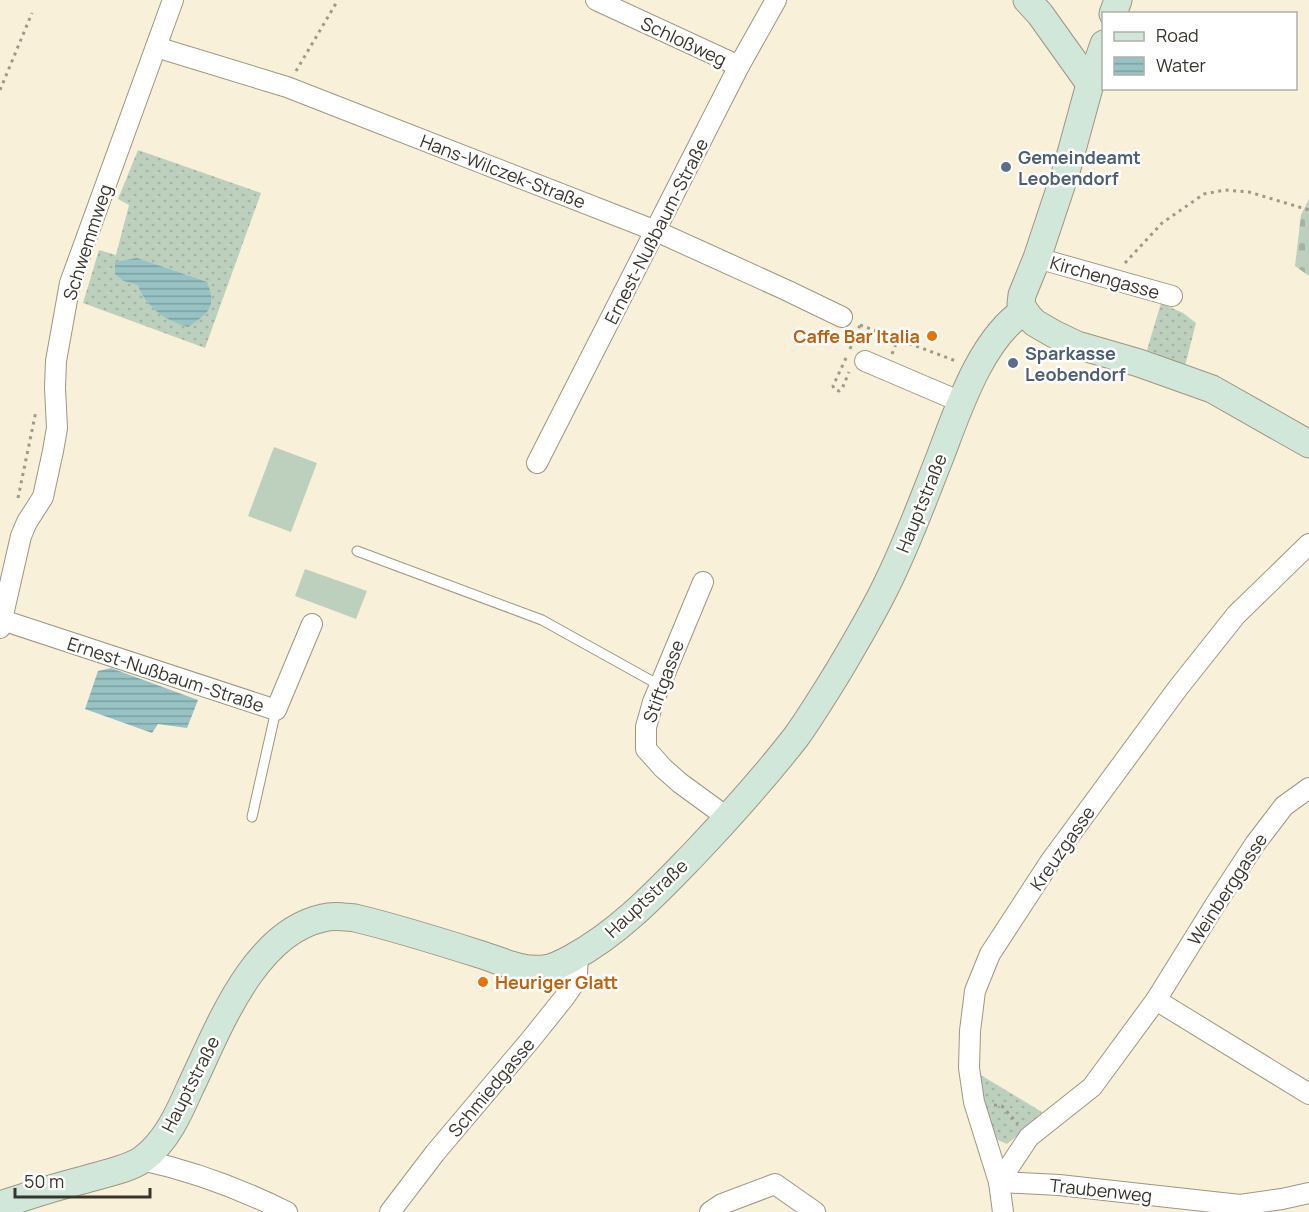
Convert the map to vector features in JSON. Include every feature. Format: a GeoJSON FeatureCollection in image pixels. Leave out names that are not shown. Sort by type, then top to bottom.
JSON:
{"type":"FeatureCollection","features":[{"type":"Feature","properties":{"kind":"street","name":"Schwemmweg"},"geometry":{"type":"LineString","coordinates":[[1,624],[21,536],[43,497],[53,452],[57,428],[56,361],[70,283],[173,0]]}},
{"type":"Feature","properties":{"kind":"street","name":"Schloßweg"},"geometry":{"type":"LineString","coordinates":[[596,0],[739,66]]}},
{"type":"Feature","properties":{"kind":"street","name":"Ernest-Nußbaum-Straße"},"geometry":{"type":"LineString","coordinates":[[537,463],[739,66],[776,0]]}},
{"type":"Feature","properties":{"kind":"street"},"geometry":{"type":"LineString","coordinates":[[1027,0],[1040,14],[1090,84]]}},
{"type":"Feature","properties":{"kind":"street","name":"Hans-Wilczek-Straße"},"geometry":{"type":"LineString","coordinates":[[156,46],[287,87],[656,231],[842,317]]}},
{"type":"Feature","properties":{"kind":"street"},"geometry":{"type":"LineString","coordinates":[[1102,50],[1067,168],[1021,298],[1024,311],[1043,328],[1077,345],[1139,363],[1212,389],[1309,444]]}},
{"type":"Feature","properties":{"kind":"street","name":"Kirchengasse"},"geometry":{"type":"LineString","coordinates":[[1037,258],[1172,296]]}},
{"type":"Feature","properties":{"kind":"street","name":"Hauptstraße"},"geometry":{"type":"LineString","coordinates":[[0,1204],[112,1172],[142,1160],[168,1130],[181,1108],[228,1008],[246,979],[274,944],[305,924],[338,916],[355,918],[483,955],[521,969],[549,968],[558,965],[603,939],[633,914],[728,818],[796,736],[829,687],[887,585],[961,402],[978,368],[1003,329],[1024,311]]}},
{"type":"Feature","properties":{"kind":"street"},"geometry":{"type":"LineString","coordinates":[[865,361],[961,402]]}},
{"type":"Feature","properties":{"kind":"street","name":"Kreuzgasse"},"geometry":{"type":"LineString","coordinates":[[1006,1210],[974,1102],[969,1068],[970,1031],[975,992],[990,954],[1050,862],[1178,688],[1236,615],[1309,544]]}},
{"type":"Feature","properties":{"kind":"street","name":"Stiftgasse"},"geometry":{"type":"LineString","coordinates":[[703,582],[652,702],[646,727],[646,749],[663,768],[728,818]]}},
{"type":"Feature","properties":{"kind":"street","name":"Ernest-Nußbaum-Straße"},"geometry":{"type":"LineString","coordinates":[[1,624],[276,710],[312,624]]}},
{"type":"Feature","properties":{"kind":"street","name":"Weinberggasse"},"geometry":{"type":"LineString","coordinates":[[999,1182],[1029,1137],[1092,1087],[1156,1000],[1255,844],[1284,806],[1309,788]]}},
{"type":"Feature","properties":{"kind":"street","name":"Schmiedgasse"},"geometry":{"type":"LineString","coordinates":[[390,1212],[435,1153],[564,998],[577,974],[578,954]]}},
{"type":"Feature","properties":{"kind":"street"},"geometry":{"type":"LineString","coordinates":[[1156,1000],[1309,1094]]}},
{"type":"Feature","properties":{"kind":"street"},"geometry":{"type":"LineString","coordinates":[[142,1160],[162,1164],[240,1190],[287,1212]]}},
{"type":"Feature","properties":{"kind":"street","name":"Traubenweg"},"geometry":{"type":"LineString","coordinates":[[999,1182],[1059,1185],[1240,1205],[1309,1193]]}},
{"type":"Feature","properties":{"kind":"street"},"geometry":{"type":"LineString","coordinates":[[710,1212],[722,1204],[775,1184],[815,1212]]}},
{"type":"Feature","properties":{"kind":"lane"},"geometry":{"type":"LineString","coordinates":[[357,551],[542,620],[659,685]]}},
{"type":"Feature","properties":{"kind":"lane"},"geometry":{"type":"LineString","coordinates":[[252,817],[276,710]]}},
{"type":"Feature","properties":{"kind":"path"},"geometry":{"type":"LineString","coordinates":[[287,87],[338,0]]}},
{"type":"Feature","properties":{"kind":"path"},"geometry":{"type":"LineString","coordinates":[[0,90],[32,13]]}},
{"type":"Feature","properties":{"kind":"path"},"geometry":{"type":"LineString","coordinates":[[1111,278],[1162,223],[1204,194],[1225,190],[1249,192],[1309,210]]}},
{"type":"Feature","properties":{"kind":"path"},"geometry":{"type":"LineString","coordinates":[[860,325],[978,368]]}},
{"type":"Feature","properties":{"kind":"path"},"geometry":{"type":"LineString","coordinates":[[974,1102],[1002,1107],[1029,1137]]}},
{"type":"Feature","properties":{"kind":"green space"},"geometry":{"type":"Polygon","coordinates":[[[138,150],[261,193],[205,348],[83,303],[99,250],[116,255],[129,205],[118,199],[138,150]]]}},
{"type":"Feature","properties":{"kind":"green space"},"geometry":{"type":"Polygon","coordinates":[[[1309,199],[1309,276],[1295,266],[1301,215],[1309,199]]]}},
{"type":"Feature","properties":{"kind":"green space"},"geometry":{"type":"Polygon","coordinates":[[[1161,303],[1183,313],[1196,323],[1185,366],[1147,350],[1161,303]]]}},
{"type":"Feature","properties":{"kind":"green space"},"geometry":{"type":"Polygon","coordinates":[[[274,447],[317,463],[291,532],[248,516],[274,447]]]}},
{"type":"Feature","properties":{"kind":"green space"},"geometry":{"type":"Polygon","coordinates":[[[305,569],[367,591],[356,619],[295,596],[305,569]]]}},
{"type":"Feature","properties":{"kind":"green space"},"geometry":{"type":"Polygon","coordinates":[[[979,1074],[1042,1112],[1007,1144],[991,1137],[984,1121],[979,1074]]]}},
{"type":"Feature","properties":{"kind":"water"},"geometry":{"type":"Polygon","coordinates":[[[137,258],[207,282],[211,304],[206,313],[188,327],[160,314],[146,301],[138,285],[124,281],[115,274],[115,262],[137,258]]]}},
{"type":"Feature","properties":{"kind":"water"},"geometry":{"type":"Polygon","coordinates":[[[111,668],[198,700],[187,728],[158,724],[152,733],[85,709],[98,671],[111,668]]]}},
{"type":"Feature","properties":{"kind":"place","name":"Gemeindeamt Leobendorf"},"geometry":{"type":"Point","coordinates":[1006,167]}},
{"type":"Feature","properties":{"kind":"place","name":"Caffe Bar Italia"},"geometry":{"type":"Point","coordinates":[932,336]}},
{"type":"Feature","properties":{"kind":"place","name":"Sparkasse Leobendorf"},"geometry":{"type":"Point","coordinates":[1013,363]}},
{"type":"Feature","properties":{"kind":"place","name":"Heuriger Glatt"},"geometry":{"type":"Point","coordinates":[483,982]}}]}
